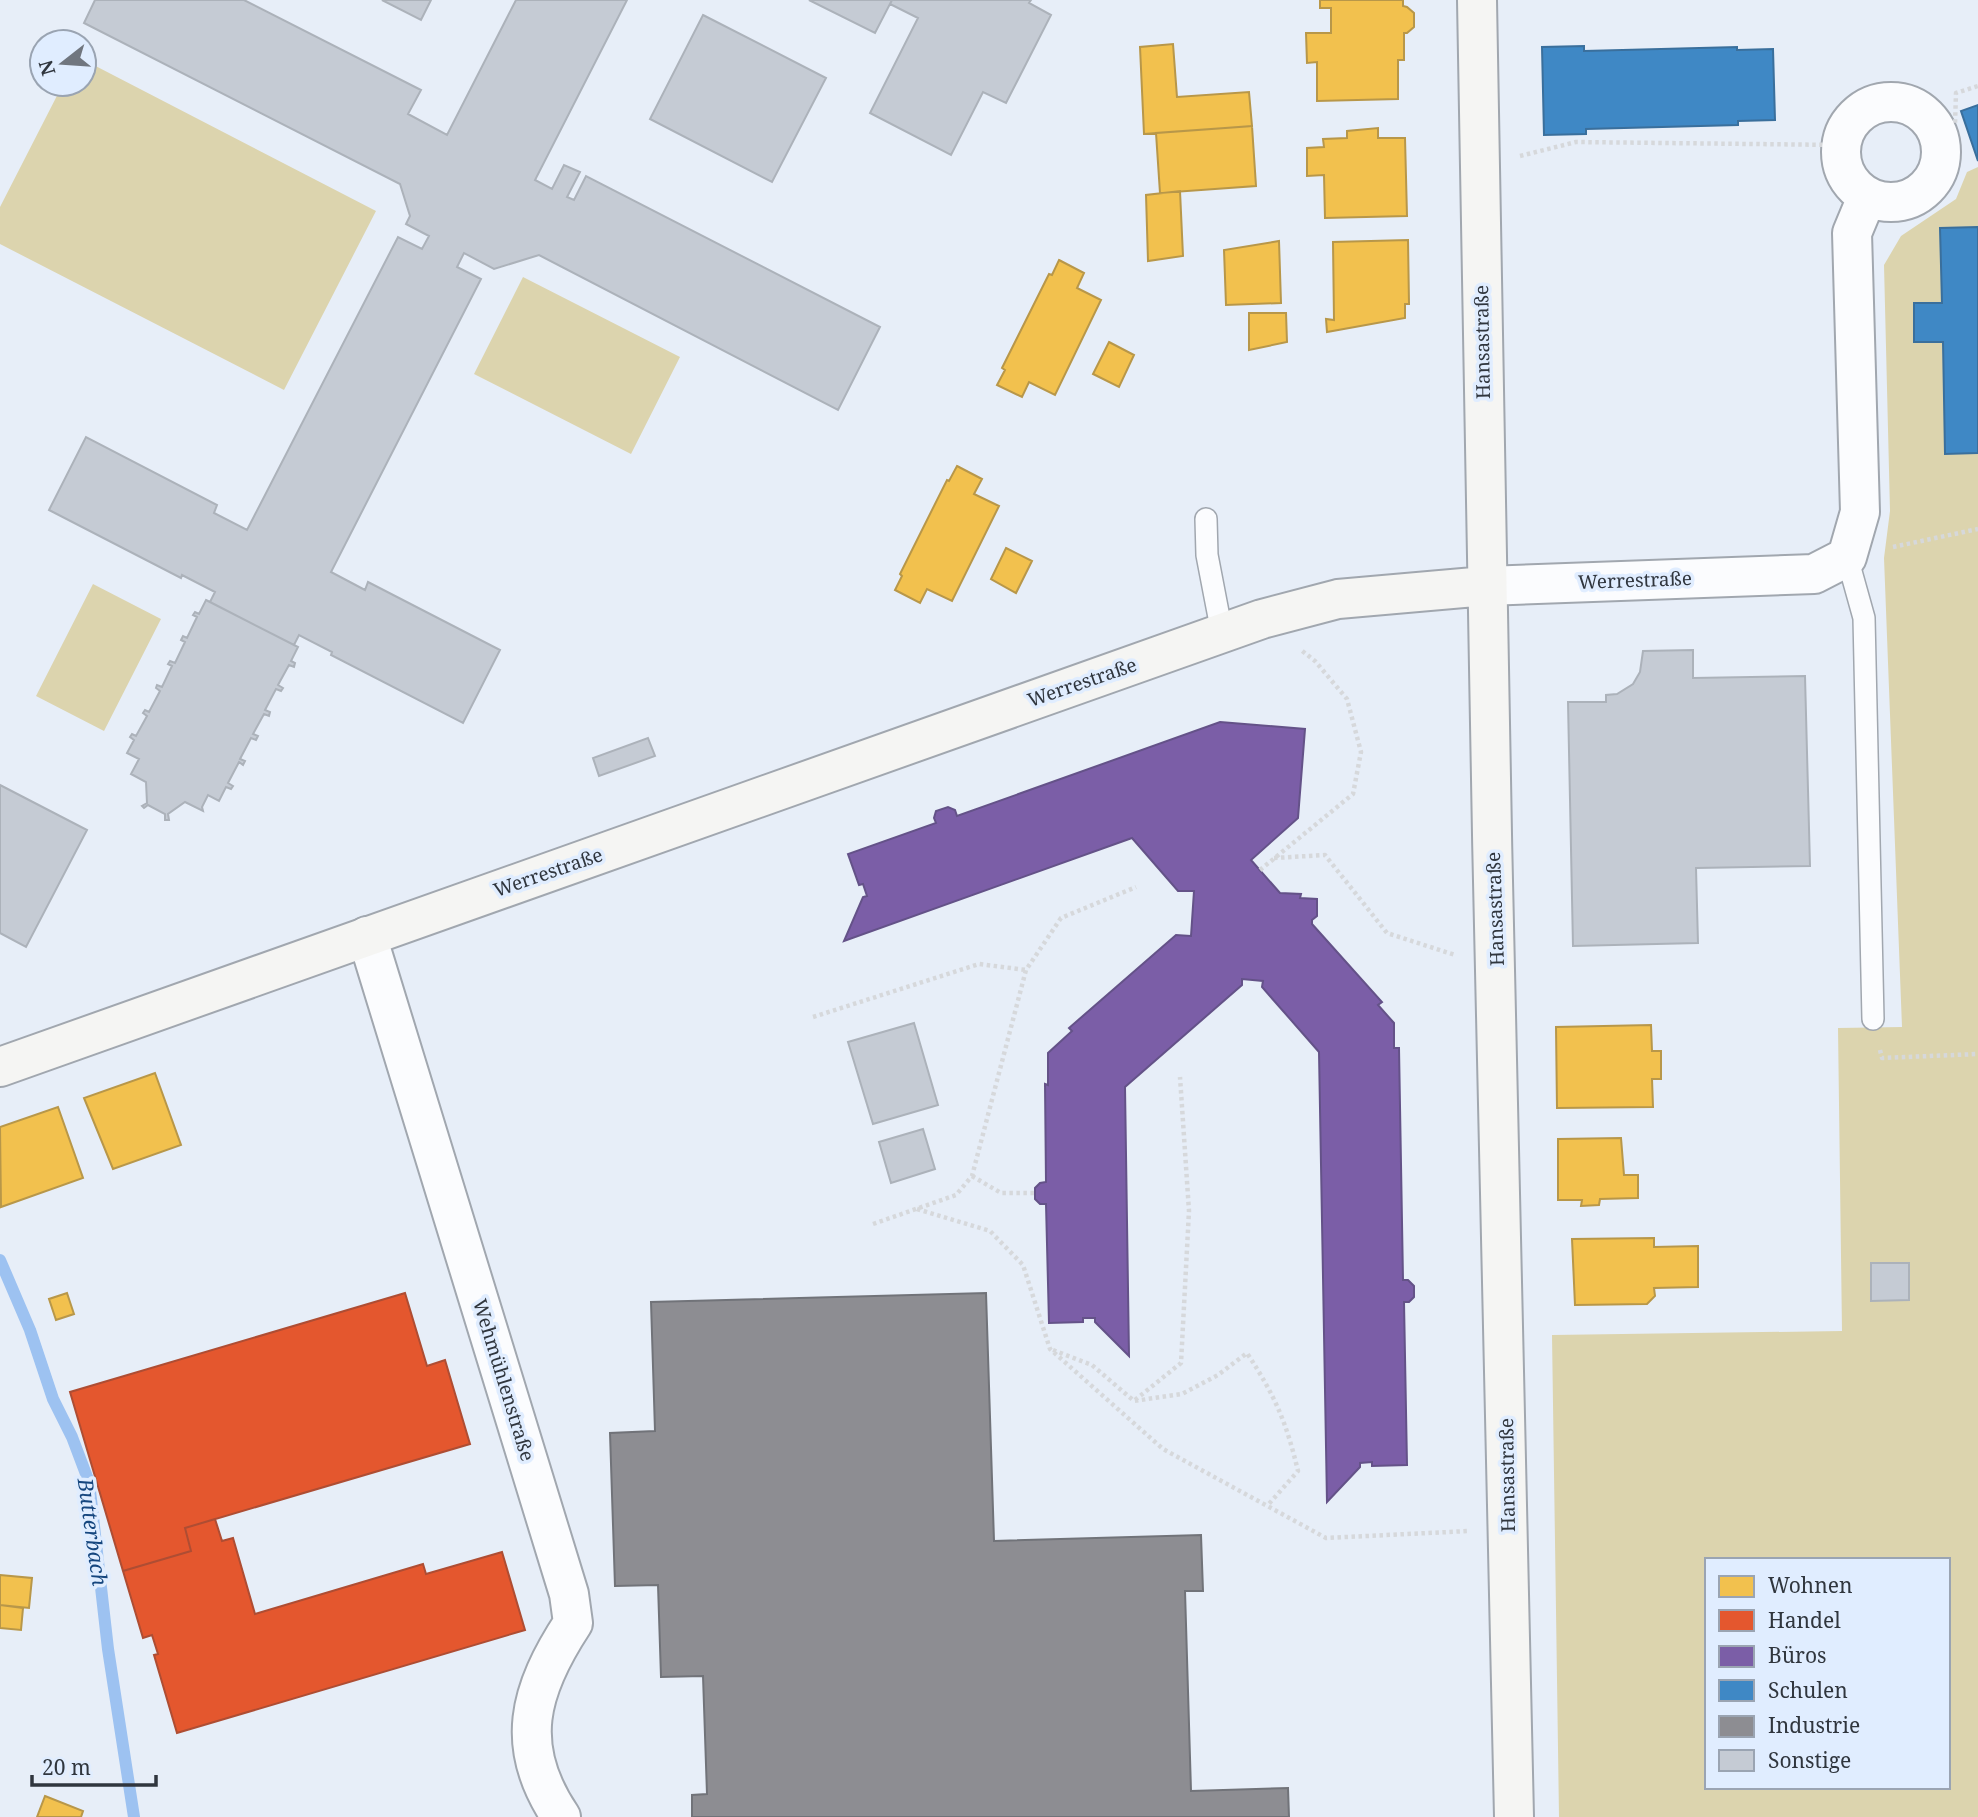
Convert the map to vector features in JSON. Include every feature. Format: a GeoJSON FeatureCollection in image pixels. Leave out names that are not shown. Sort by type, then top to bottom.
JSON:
{"type":"FeatureCollection","features":[{"type":"Feature","properties":{"kind":"main road","name":"Hansastraße"},"geometry":{"type":"LineString","coordinates":[[1477,0],[1486,586],[1514,1817]]}},
{"type":"Feature","properties":{"kind":"main road","name":"Werrestraße"},"geometry":{"type":"LineString","coordinates":[[0,1067],[1262,619],[1338,599],[1486,586]]}},
{"type":"Feature","properties":{"kind":"street"},"geometry":{"type":"LineString","coordinates":[[1894,102],[1912,106],[1927,116],[1937,132],[1942,147],[1941,162],[1926,189],[1912,198],[1898,202],[1867,197],[1852,183],[1843,165],[1841,145],[1847,127],[1859,113],[1875,104],[1894,102]]}},
{"type":"Feature","properties":{"kind":"street"},"geometry":{"type":"LineString","coordinates":[[1847,557],[1860,512],[1852,233],[1867,197]]}},
{"type":"Feature","properties":{"kind":"street","name":"Werrestraße"},"geometry":{"type":"LineString","coordinates":[[1486,586],[1814,574],[1847,557]]}},
{"type":"Feature","properties":{"kind":"street","name":"Wehmühlenstraße"},"geometry":{"type":"LineString","coordinates":[[367,936],[569,1594],[573,1623],[556,1650],[536,1695],[530,1726],[534,1754],[547,1796],[561,1817]]}},
{"type":"Feature","properties":{"kind":"lane"},"geometry":{"type":"LineString","coordinates":[[1206,519],[1207,555],[1222,633]]}},
{"type":"Feature","properties":{"kind":"lane"},"geometry":{"type":"LineString","coordinates":[[1847,557],[1864,618],[1873,1019]]}},
{"type":"Feature","properties":{"kind":"path"},"geometry":{"type":"LineString","coordinates":[[1937,132],[1955,124],[1956,93],[1978,86]]}},
{"type":"Feature","properties":{"kind":"path"},"geometry":{"type":"LineString","coordinates":[[1479,167],[1576,142],[1841,145]]}},
{"type":"Feature","properties":{"kind":"path"},"geometry":{"type":"LineString","coordinates":[[1847,557],[1978,528]]}},
{"type":"Feature","properties":{"kind":"path"},"geometry":{"type":"LineString","coordinates":[[1260,870],[1353,793],[1361,752],[1347,699],[1315,661],[1262,619]]}},
{"type":"Feature","properties":{"kind":"path"},"geometry":{"type":"LineString","coordinates":[[1273,858],[1325,855],[1387,933],[1496,968]]}},
{"type":"Feature","properties":{"kind":"path"},"geometry":{"type":"LineString","coordinates":[[873,1224],[956,1195],[972,1176],[1026,970],[1061,918],[1136,887]]}},
{"type":"Feature","properties":{"kind":"path"},"geometry":{"type":"LineString","coordinates":[[813,1017],[979,964],[1026,970]]}},
{"type":"Feature","properties":{"kind":"path"},"geometry":{"type":"LineString","coordinates":[[1873,1019],[1882,1058],[1978,1054]]}},
{"type":"Feature","properties":{"kind":"path"},"geometry":{"type":"LineString","coordinates":[[1134,1401],[1181,1363],[1189,1211],[1180,1077]]}},
{"type":"Feature","properties":{"kind":"path"},"geometry":{"type":"LineString","coordinates":[[972,1176],[1002,1193],[1035,1194]]}},
{"type":"Feature","properties":{"kind":"path"},"geometry":{"type":"LineString","coordinates":[[917,1209],[990,1231],[1023,1265],[1050,1349],[1163,1450],[1326,1538],[1508,1529]]}},
{"type":"Feature","properties":{"kind":"path"},"geometry":{"type":"LineString","coordinates":[[1050,1349],[1092,1365],[1134,1401],[1182,1394],[1218,1375],[1247,1353],[1277,1403],[1288,1429],[1298,1471],[1267,1506]]}},
{"type":"Feature","properties":{"kind":"shaded area"},"geometry":{"type":"Polygon","coordinates":[[[98,67],[376,211],[284,390],[0,244],[0,207],[56,98],[98,98],[98,67]]]}},
{"type":"Feature","properties":{"kind":"shaded area"},"geometry":{"type":"Polygon","coordinates":[[[1978,167],[1978,1817],[1559,1817],[1552,1335],[1842,1331],[1838,1028],[1902,1027],[1884,558],[1890,511],[1884,265],[1901,236],[1956,199],[1967,172],[1978,167]]]}},
{"type":"Feature","properties":{"kind":"shaded area"},"geometry":{"type":"Polygon","coordinates":[[[523,277],[680,357],[631,454],[474,374],[523,277]]]}},
{"type":"Feature","properties":{"kind":"shaded area"},"geometry":{"type":"Polygon","coordinates":[[[93,584],[161,619],[104,731],[36,696],[93,584]]]}},
{"type":"Feature","properties":{"kind":"building: Wohnen"},"geometry":{"type":"Polygon","coordinates":[[[1320,0],[1403,0],[1403,6],[1414,13],[1414,27],[1404,33],[1404,60],[1398,60],[1398,99],[1317,101],[1317,62],[1307,63],[1306,33],[1331,33],[1331,8],[1320,8],[1320,0]]]}},
{"type":"Feature","properties":{"kind":"building: Wohnen"},"geometry":{"type":"Polygon","coordinates":[[[1173,44],[1177,97],[1249,92],[1252,126],[1144,134],[1140,47],[1173,44]]]}},
{"type":"Feature","properties":{"kind":"building: Wohnen"},"geometry":{"type":"Polygon","coordinates":[[[1252,126],[1256,186],[1160,193],[1156,133],[1252,126]]]}},
{"type":"Feature","properties":{"kind":"building: Wohnen"},"geometry":{"type":"Polygon","coordinates":[[[1378,128],[1378,138],[1405,138],[1407,216],[1325,218],[1324,175],[1307,176],[1307,148],[1324,147],[1323,139],[1347,138],[1347,131],[1378,128]]]}},
{"type":"Feature","properties":{"kind":"building: Wohnen"},"geometry":{"type":"Polygon","coordinates":[[[1180,191],[1183,256],[1148,261],[1146,195],[1180,191]]]}},
{"type":"Feature","properties":{"kind":"building: Wohnen"},"geometry":{"type":"Polygon","coordinates":[[[1408,240],[1409,304],[1405,304],[1405,318],[1327,332],[1326,319],[1334,320],[1333,242],[1408,240]]]}},
{"type":"Feature","properties":{"kind":"building: Wohnen"},"geometry":{"type":"Polygon","coordinates":[[[1279,241],[1281,303],[1226,305],[1224,250],[1279,241]]]}},
{"type":"Feature","properties":{"kind":"building: Wohnen"},"geometry":{"type":"Polygon","coordinates":[[[1059,260],[1084,273],[1077,288],[1101,300],[1055,395],[1029,382],[1022,397],[997,385],[1005,370],[1002,368],[1049,274],[1052,275],[1059,260]]]}},
{"type":"Feature","properties":{"kind":"building: Wohnen"},"geometry":{"type":"Polygon","coordinates":[[[1249,313],[1286,313],[1287,342],[1249,350],[1249,313]]]}},
{"type":"Feature","properties":{"kind":"building: Wohnen"},"geometry":{"type":"Polygon","coordinates":[[[1109,342],[1134,355],[1119,387],[1093,374],[1109,342]]]}},
{"type":"Feature","properties":{"kind":"building: Wohnen"},"geometry":{"type":"Polygon","coordinates":[[[957,466],[982,479],[974,494],[999,506],[952,601],[927,589],[920,603],[895,590],[902,576],[900,574],[947,480],[949,481],[957,466]]]}},
{"type":"Feature","properties":{"kind":"building: Wohnen"},"geometry":{"type":"Polygon","coordinates":[[[1006,548],[1032,561],[1016,593],[991,579],[1006,548]]]}},
{"type":"Feature","properties":{"kind":"building: Wohnen"},"geometry":{"type":"Polygon","coordinates":[[[1651,1025],[1652,1051],[1661,1051],[1661,1079],[1652,1079],[1653,1107],[1557,1108],[1556,1027],[1651,1025]]]}},
{"type":"Feature","properties":{"kind":"building: Wohnen"},"geometry":{"type":"Polygon","coordinates":[[[155,1073],[181,1145],[113,1169],[84,1098],[155,1073]]]}},
{"type":"Feature","properties":{"kind":"building: Wohnen"},"geometry":{"type":"Polygon","coordinates":[[[58,1107],[83,1178],[1,1207],[0,1127],[58,1107]]]}},
{"type":"Feature","properties":{"kind":"building: Wohnen"},"geometry":{"type":"Polygon","coordinates":[[[1621,1138],[1624,1175],[1638,1175],[1638,1198],[1600,1199],[1599,1205],[1581,1206],[1582,1200],[1558,1200],[1558,1139],[1621,1138]]]}},
{"type":"Feature","properties":{"kind":"building: Wohnen"},"geometry":{"type":"Polygon","coordinates":[[[1654,1238],[1654,1247],[1698,1246],[1698,1287],[1654,1288],[1655,1296],[1647,1304],[1575,1305],[1572,1239],[1654,1238]]]}},
{"type":"Feature","properties":{"kind":"building: Wohnen"},"geometry":{"type":"Polygon","coordinates":[[[67,1293],[74,1314],[56,1320],[49,1299],[67,1293]]]}},
{"type":"Feature","properties":{"kind":"building: Wohnen"},"geometry":{"type":"Polygon","coordinates":[[[0,1575],[32,1578],[29,1608],[0,1605],[0,1575]]]}},
{"type":"Feature","properties":{"kind":"building: Wohnen"},"geometry":{"type":"Polygon","coordinates":[[[0,1605],[23,1608],[21,1630],[0,1628],[0,1605]]]}},
{"type":"Feature","properties":{"kind":"building: Wohnen"},"geometry":{"type":"Polygon","coordinates":[[[45,1796],[83,1811],[81,1817],[37,1817],[45,1796]]]}},
{"type":"Feature","properties":{"kind":"building: Handel"},"geometry":{"type":"Polygon","coordinates":[[[405,1293],[427,1366],[445,1360],[470,1444],[185,1528],[191,1551],[123,1571],[70,1392],[405,1293]]]}},
{"type":"Feature","properties":{"kind":"building: Handel"},"geometry":{"type":"Polygon","coordinates":[[[215,1519],[222,1541],[233,1538],[255,1614],[423,1564],[426,1574],[502,1552],[525,1630],[177,1733],[154,1655],[158,1654],[152,1635],[143,1638],[123,1571],[191,1551],[185,1528],[215,1519]]]}},
{"type":"Feature","properties":{"kind":"building: Büros"},"geometry":{"type":"Polygon","coordinates":[[[1220,722],[1305,729],[1298,818],[1251,860],[1280,893],[1301,894],[1300,898],[1317,899],[1317,916],[1312,920],[1312,924],[1382,1002],[1378,1005],[1394,1023],[1394,1048],[1399,1048],[1403,1280],[1408,1280],[1414,1286],[1414,1297],[1409,1302],[1404,1302],[1407,1465],[1372,1466],[1372,1462],[1360,1463],[1360,1467],[1327,1502],[1319,1052],[1262,987],[1263,981],[1242,979],[1242,985],[1125,1087],[1129,1356],[1095,1322],[1095,1318],[1083,1318],[1083,1322],[1049,1323],[1046,1204],[1040,1204],[1035,1199],[1035,1188],[1046,1182],[1045,1084],[1048,1085],[1048,1053],[1072,1031],[1069,1028],[1176,935],[1191,936],[1194,891],[1178,891],[1132,838],[844,941],[863,897],[867,896],[863,884],[859,885],[848,854],[936,823],[936,811],[948,807],[955,810],[957,816],[1220,722]]]}},
{"type":"Feature","properties":{"kind":"building: Schulen"},"geometry":{"type":"Polygon","coordinates":[[[1584,46],[1584,51],[1737,47],[1737,50],[1773,49],[1775,120],[1738,121],[1738,125],[1586,129],[1586,134],[1544,135],[1542,47],[1584,46]]]}},
{"type":"Feature","properties":{"kind":"building: Schulen"},"geometry":{"type":"Polygon","coordinates":[[[1978,105],[1978,161],[1961,111],[1978,105]]]}},
{"type":"Feature","properties":{"kind":"building: Schulen"},"geometry":{"type":"Polygon","coordinates":[[[1978,227],[1978,453],[1945,454],[1943,342],[1914,342],[1914,303],[1942,303],[1940,228],[1978,227]]]}},
{"type":"Feature","properties":{"kind":"building: Industrie"},"geometry":{"type":"Polygon","coordinates":[[[986,1293],[994,1541],[1201,1535],[1203,1591],[1185,1591],[1191,1791],[1288,1788],[1289,1817],[692,1817],[692,1795],[707,1794],[703,1676],[661,1677],[658,1585],[615,1586],[610,1433],[655,1431],[651,1302],[986,1293]]]}},
{"type":"Feature","properties":{"kind":"building: Sonstige"},"geometry":{"type":"Polygon","coordinates":[[[95,0],[244,0],[421,90],[408,114],[447,135],[516,0],[627,0],[535,180],[552,189],[564,165],[580,172],[567,197],[574,200],[586,176],[880,327],[838,410],[539,255],[494,269],[464,253],[457,267],[481,279],[331,572],[365,590],[368,582],[500,650],[463,723],[331,655],[332,652],[299,635],[294,645],[210,602],[215,592],[182,575],[181,578],[49,510],[86,437],[217,505],[214,513],[247,530],[398,237],[422,249],[429,236],[406,224],[410,216],[400,184],[84,23],[95,0]]]}},
{"type":"Feature","properties":{"kind":"building: Sonstige"},"geometry":{"type":"Polygon","coordinates":[[[382,0],[431,0],[421,20],[382,0]]]}},
{"type":"Feature","properties":{"kind":"building: Sonstige"},"geometry":{"type":"Polygon","coordinates":[[[809,0],[892,0],[875,33],[809,0]]]}},
{"type":"Feature","properties":{"kind":"building: Sonstige"},"geometry":{"type":"Polygon","coordinates":[[[892,0],[1031,0],[1029,3],[1051,15],[1006,103],[983,92],[951,155],[870,113],[918,18],[890,4],[892,0]]]}},
{"type":"Feature","properties":{"kind":"building: Sonstige"},"geometry":{"type":"Polygon","coordinates":[[[703,15],[826,78],[772,182],[650,119],[703,15]]]}},
{"type":"Feature","properties":{"kind":"building: Sonstige"},"geometry":{"type":"Polygon","coordinates":[[[206,600],[298,647],[291,661],[295,663],[294,667],[289,665],[278,685],[283,688],[281,691],[276,689],[265,710],[270,712],[269,716],[264,714],[253,734],[258,736],[256,740],[251,738],[240,759],[245,761],[243,765],[239,762],[228,783],[233,786],[231,789],[226,787],[219,801],[208,795],[202,807],[203,811],[185,802],[168,814],[169,820],[165,820],[165,814],[148,805],[144,808],[142,806],[147,803],[146,782],[131,774],[139,759],[127,753],[134,740],[130,737],[132,734],[136,736],[147,716],[143,713],[145,710],[149,712],[160,691],[156,688],[157,685],[162,687],[172,666],[168,664],[170,661],[175,663],[185,642],[181,640],[183,636],[187,638],[197,617],[193,615],[195,612],[199,614],[206,600]]]}},
{"type":"Feature","properties":{"kind":"building: Sonstige"},"geometry":{"type":"Polygon","coordinates":[[[1693,650],[1693,678],[1805,676],[1810,866],[1696,868],[1698,943],[1573,946],[1568,702],[1606,702],[1606,695],[1617,694],[1633,684],[1640,672],[1643,651],[1693,650]]]}},
{"type":"Feature","properties":{"kind":"building: Sonstige"},"geometry":{"type":"Polygon","coordinates":[[[648,738],[655,756],[599,776],[593,758],[648,738]]]}},
{"type":"Feature","properties":{"kind":"building: Sonstige"},"geometry":{"type":"Polygon","coordinates":[[[0,785],[87,830],[26,947],[0,933],[0,785]]]}},
{"type":"Feature","properties":{"kind":"building: Sonstige"},"geometry":{"type":"Polygon","coordinates":[[[914,1023],[938,1105],[873,1124],[848,1042],[914,1023]]]}},
{"type":"Feature","properties":{"kind":"building: Sonstige"},"geometry":{"type":"Polygon","coordinates":[[[923,1129],[935,1169],[891,1183],[879,1142],[923,1129]]]}},
{"type":"Feature","properties":{"kind":"building: Sonstige"},"geometry":{"type":"Polygon","coordinates":[[[1871,1263],[1909,1263],[1909,1300],[1871,1301],[1871,1263]]]}},
{"type":"Feature","properties":{"kind":"waterway","name":"Butterbach"},"geometry":{"type":"LineString","coordinates":[[0,1260],[30,1330],[53,1399],[72,1437],[89,1482],[108,1649],[134,1817]]}}]}
